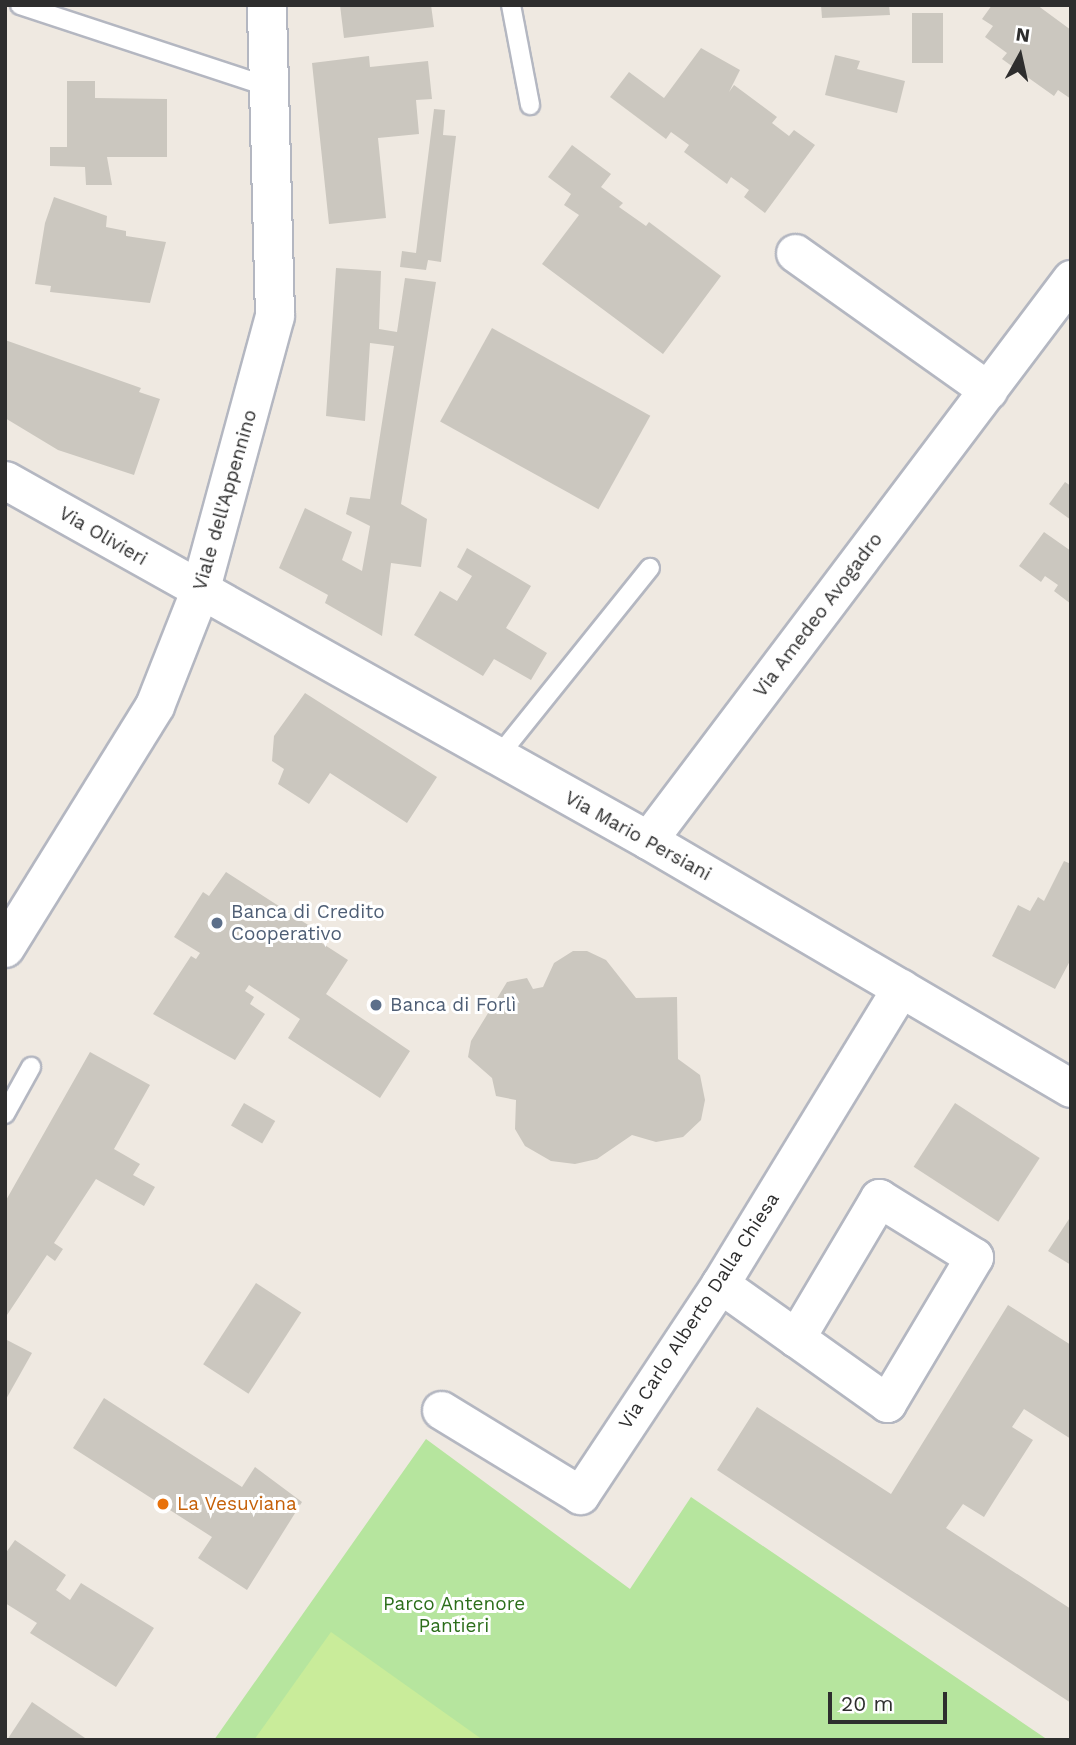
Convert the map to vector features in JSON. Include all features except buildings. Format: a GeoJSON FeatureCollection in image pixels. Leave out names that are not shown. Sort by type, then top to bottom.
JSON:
{"type":"FeatureCollection","features":[{"type":"Feature","properties":{"kind":"main road","name":"Viale dell'Appennino"},"geometry":{"type":"LineString","coordinates":[[5,948],[155,706],[200,592],[275,316],[272,88],[267,5]]}},
{"type":"Feature","properties":{"kind":"street"},"geometry":{"type":"LineString","coordinates":[[795,253],[988,390]]}},
{"type":"Feature","properties":{"kind":"street","name":"Via Amedeo Avogadro"},"geometry":{"type":"LineString","coordinates":[[648,840],[1071,279]]}},
{"type":"Feature","properties":{"kind":"street","name":"Via Olivieri"},"geometry":{"type":"LineString","coordinates":[[5,480],[200,592]]}},
{"type":"Feature","properties":{"kind":"street","name":"Via Mario Persiani"},"geometry":{"type":"LineString","coordinates":[[200,592],[648,840],[1071,1088]]}},
{"type":"Feature","properties":{"kind":"street","name":"Via Carlo Alberto Dalla Chiesa"},"geometry":{"type":"LineString","coordinates":[[441,1410],[580,1494],[720,1284],[901,988]]}},
{"type":"Feature","properties":{"kind":"street"},"geometry":{"type":"LineString","coordinates":[[720,1284],[796,1338],[887,1402],[974,1257],[879,1198],[796,1338]]}},
{"type":"Feature","properties":{"kind":"lane"},"geometry":{"type":"LineString","coordinates":[[20,5],[272,88]]}},
{"type":"Feature","properties":{"kind":"lane"},"geometry":{"type":"LineString","coordinates":[[511,5],[530,105]]}},
{"type":"Feature","properties":{"kind":"lane"},"geometry":{"type":"LineString","coordinates":[[498,758],[649,568]]}},
{"type":"Feature","properties":{"kind":"lane"},"geometry":{"type":"LineString","coordinates":[[5,1114],[31,1067]]}},
{"type":"Feature","properties":{"kind":"green space","name":"Parco Antenore Pantieri"},"geometry":{"type":"Polygon","coordinates":[[[426,1439],[630,1589],[691,1497],[1048,1740],[214,1740],[426,1439]]]}},
{"type":"Feature","properties":{"kind":"green space"},"geometry":{"type":"Polygon","coordinates":[[[331,1632],[483,1740],[254,1740],[331,1632]]]}},
{"type":"Feature","properties":{"kind":"place","name":"Banca di Credito Cooperativo"},"geometry":{"type":"Point","coordinates":[217,923]}},
{"type":"Feature","properties":{"kind":"place","name":"Banca di Forlì"},"geometry":{"type":"Point","coordinates":[376,1005]}},
{"type":"Feature","properties":{"kind":"place","name":"La Vesuviana"},"geometry":{"type":"Point","coordinates":[163,1504]}}]}
